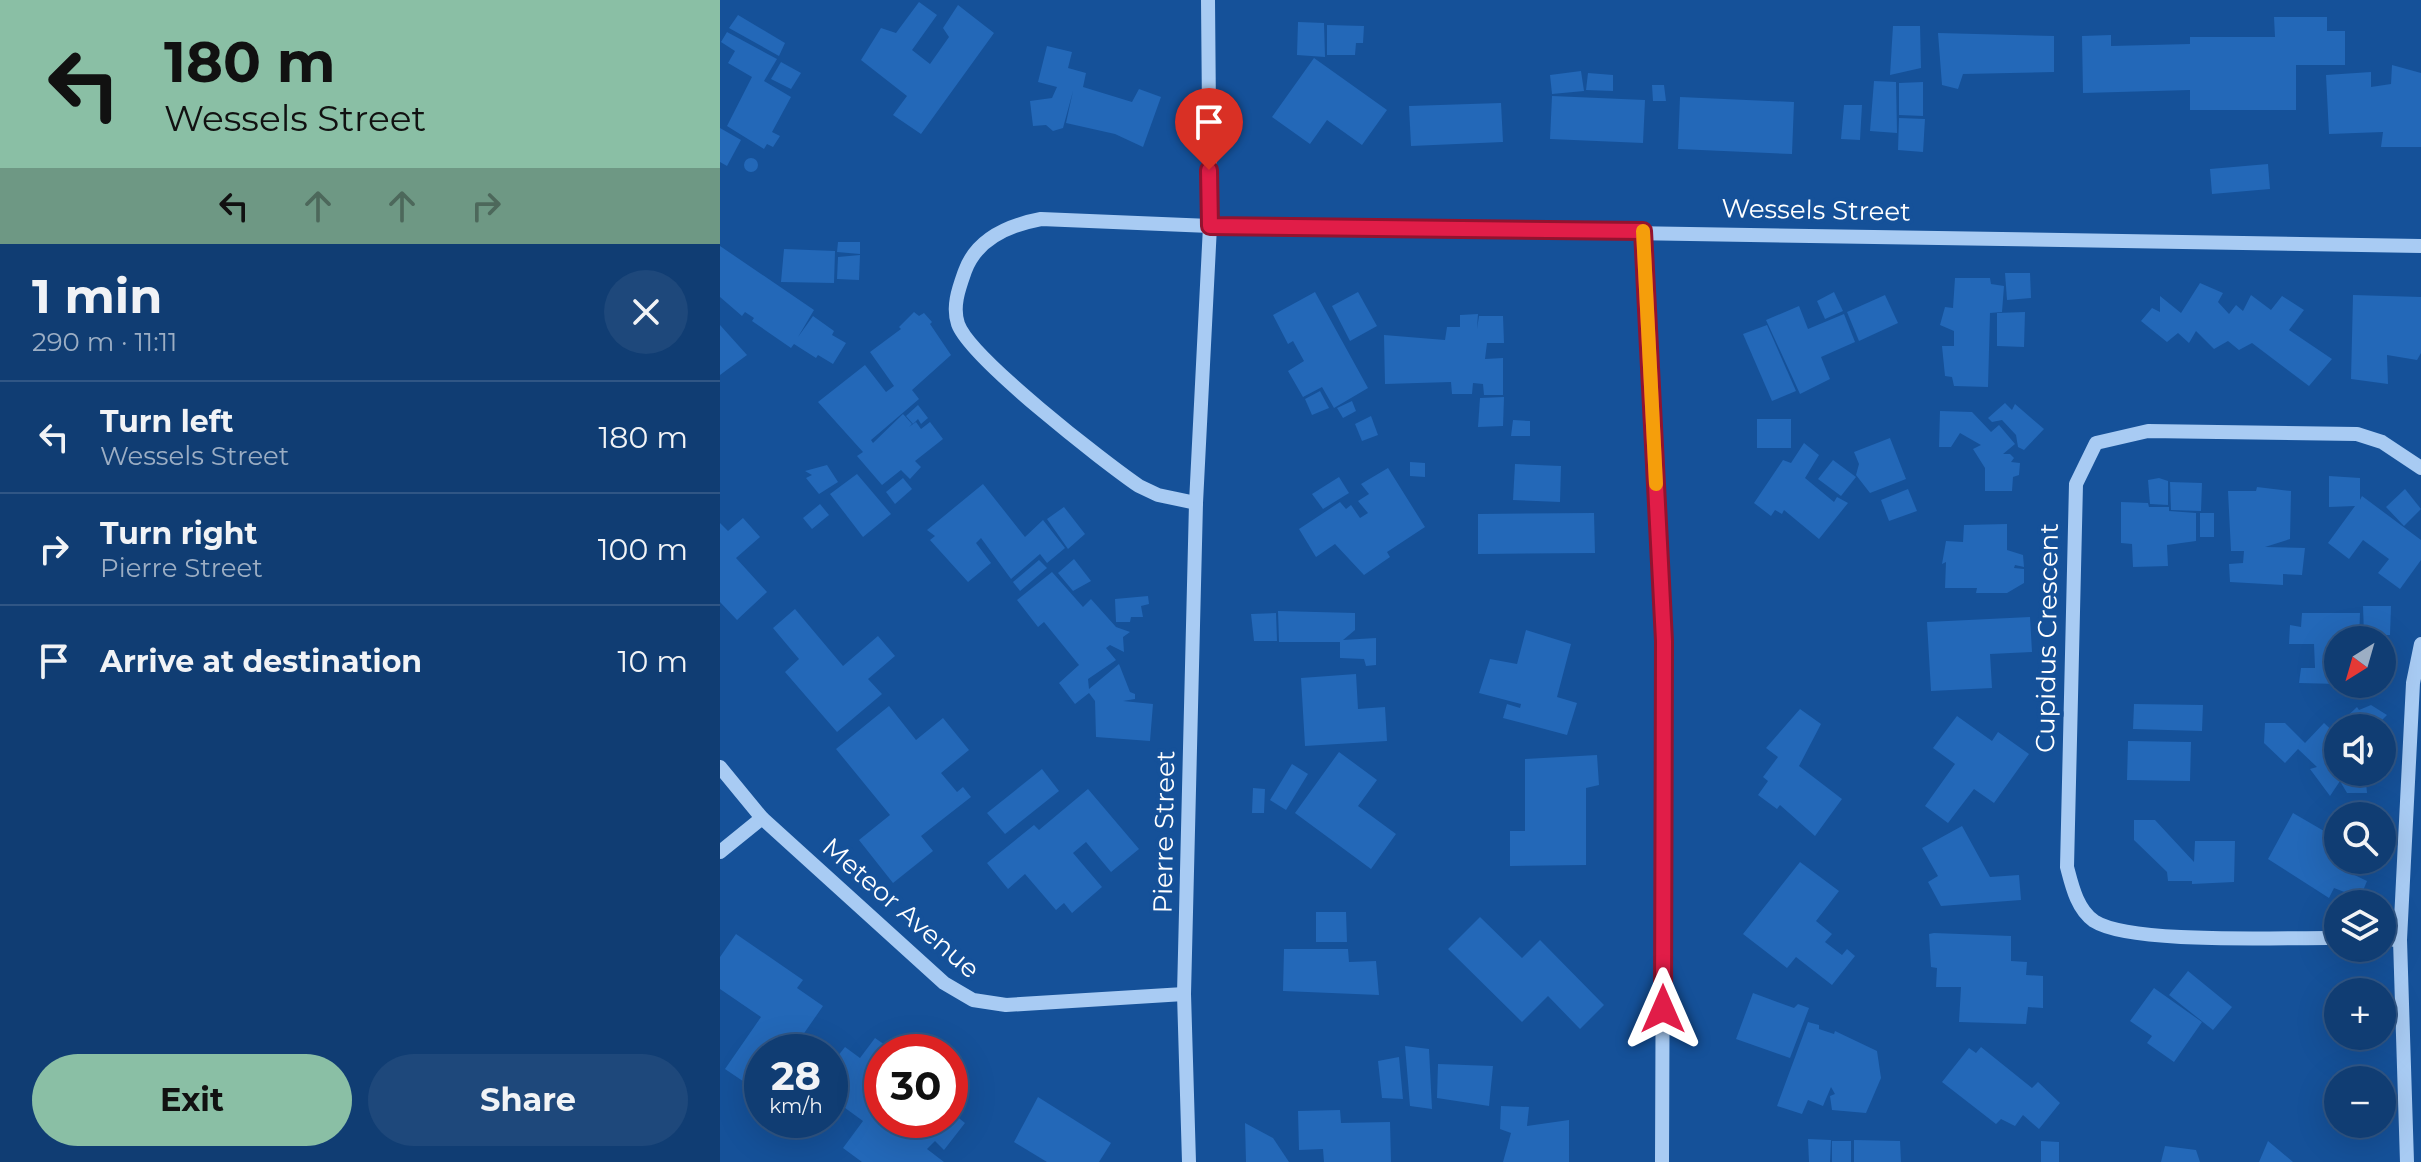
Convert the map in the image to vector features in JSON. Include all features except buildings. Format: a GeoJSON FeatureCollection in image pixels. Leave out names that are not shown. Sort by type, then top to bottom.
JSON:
{"type":"FeatureCollection","features":[{"type":"Feature","properties":{"kind":"street","name":"Pierre Street"},"geometry":{"type":"LineString","coordinates":[[1189,1162],[1184,994],[1196,503],[1210,226],[1208,0]]}},
{"type":"Feature","properties":{"kind":"street"},"geometry":{"type":"LineString","coordinates":[[1196,503],[1158,495],[1139,486],[1017,388],[971,346],[958,324],[955,303],[968,263],[979,246],[1019,223],[1041,219],[1210,226]]}},
{"type":"Feature","properties":{"kind":"street","name":"Wessels Street"},"geometry":{"type":"LineString","coordinates":[[1210,226],[2421,246]]}},
{"type":"Feature","properties":{"kind":"street"},"geometry":{"type":"LineString","coordinates":[[1643,231],[1664,641],[1662,1162]]}},
{"type":"Feature","properties":{"kind":"street","name":"Cupidus Crescent"},"geometry":{"type":"LineString","coordinates":[[2324,938],[2132,935],[2092,919],[2076,898],[2067,867],[2076,484],[2088,453],[2096,443],[2130,432],[2148,431],[2357,434],[2382,442],[2421,468]]}},
{"type":"Feature","properties":{"kind":"street"},"geometry":{"type":"LineString","coordinates":[[2407,1162],[2400,940],[2413,683],[2421,644]]}},
{"type":"Feature","properties":{"kind":"street","name":"Meteor Avenue"},"geometry":{"type":"LineString","coordinates":[[720,767],[762,818],[944,983],[973,1000],[1006,1005],[1184,994]]}},
{"type":"Feature","properties":{"kind":"street"},"geometry":{"type":"LineString","coordinates":[[720,852],[762,818]]}},
{"type":"Feature","properties":{"kind":"street"},"geometry":{"type":"LineString","coordinates":[[2396,940],[2400,940]]}},
{"type":"Feature","properties":{"kind":"slow traffic"},"geometry":{"type":"LineString","coordinates":[[1643,231],[1656,484]]}},
{"type":"Feature","properties":{"kind":"route"},"geometry":{"type":"LineString","coordinates":[[1209,170],[1210,226],[1643,231],[1664,641],[1663,1009]]}}]}
